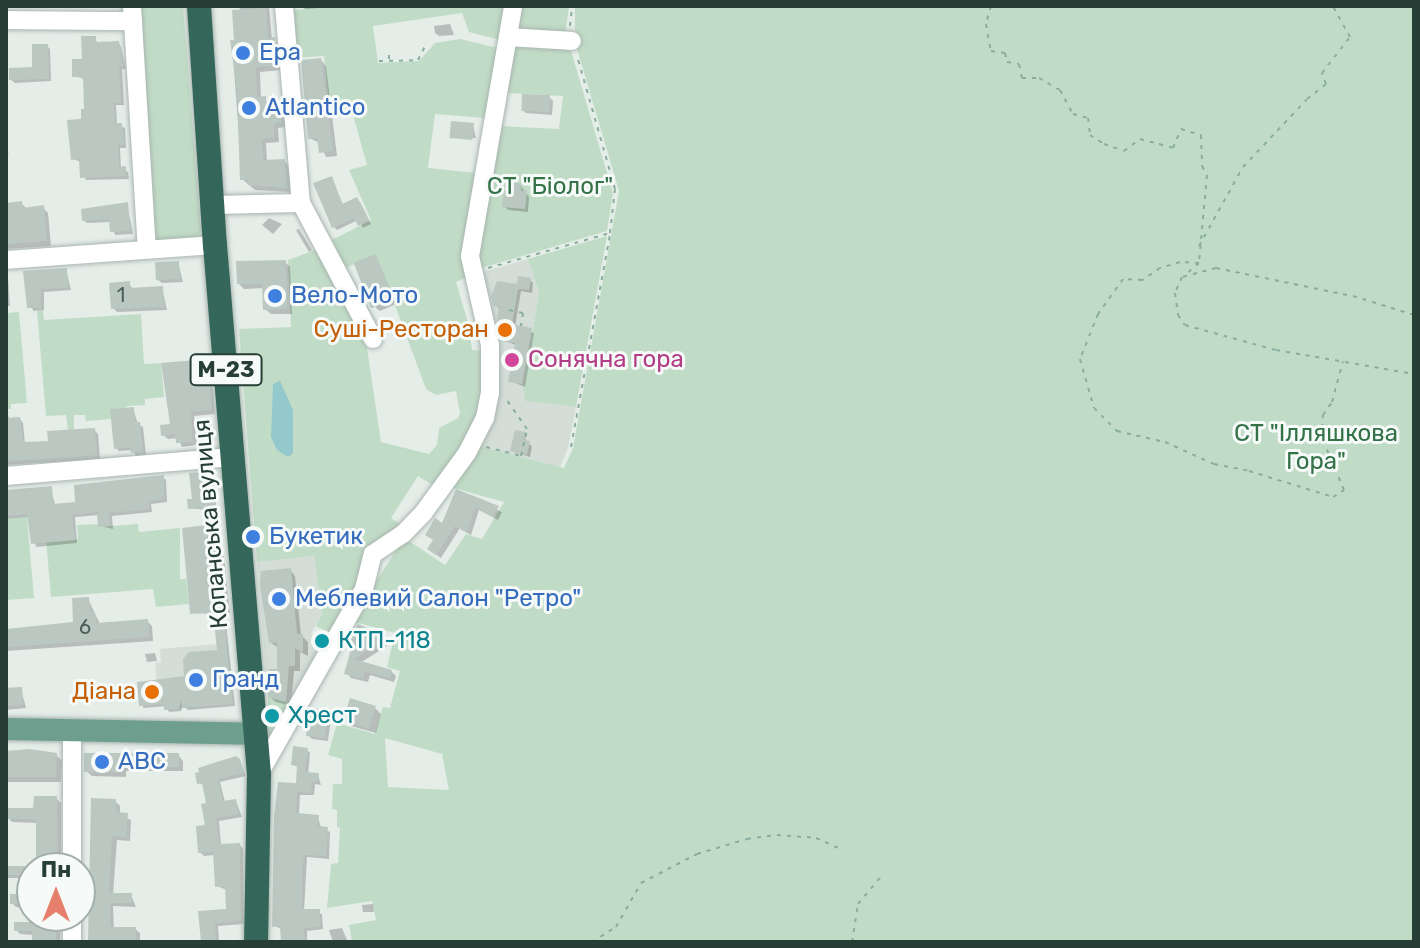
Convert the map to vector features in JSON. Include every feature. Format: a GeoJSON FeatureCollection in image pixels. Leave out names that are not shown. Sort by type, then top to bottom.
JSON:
{"type":"FeatureCollection","features":[{"type":"Feature","properties":{"kind":"highway","name":"Копанська вулиця"},"geometry":{"type":"LineString","coordinates":[[199,6],[232,457],[254,687],[259,774],[256,942]]}},
{"type":"Feature","properties":{"kind":"main road"},"geometry":{"type":"LineString","coordinates":[[211,733],[241,716],[249,706],[254,687]]}},
{"type":"Feature","properties":{"kind":"main road"},"geometry":{"type":"LineString","coordinates":[[6,729],[256,734]]}},
{"type":"Feature","properties":{"kind":"main road"},"geometry":{"type":"LineString","coordinates":[[211,733],[245,753],[259,774]]}},
{"type":"Feature","properties":{"kind":"street"},"geometry":{"type":"LineString","coordinates":[[284,6],[301,203],[373,339]]}},
{"type":"Feature","properties":{"kind":"street"},"geometry":{"type":"LineString","coordinates":[[259,774],[364,589],[373,554],[414,524],[478,434],[488,406],[491,363],[485,312],[472,273],[470,256],[513,6]]}},
{"type":"Feature","properties":{"kind":"street"},"geometry":{"type":"LineString","coordinates":[[6,20],[132,13],[147,249]]}},
{"type":"Feature","properties":{"kind":"street"},"geometry":{"type":"LineString","coordinates":[[509,37],[572,41]]}},
{"type":"Feature","properties":{"kind":"street"},"geometry":{"type":"LineString","coordinates":[[214,205],[301,203]]}},
{"type":"Feature","properties":{"kind":"street"},"geometry":{"type":"LineString","coordinates":[[6,260],[215,245]]}},
{"type":"Feature","properties":{"kind":"street"},"geometry":{"type":"LineString","coordinates":[[6,476],[232,457]]}},
{"type":"Feature","properties":{"kind":"street"},"geometry":{"type":"LineString","coordinates":[[72,731],[72,852]]}},
{"type":"Feature","properties":{"kind":"path"},"geometry":{"type":"LineString","coordinates":[[571,447],[610,233],[615,189],[572,41],[572,6]]}},
{"type":"Feature","properties":{"kind":"path"},"geometry":{"type":"LineString","coordinates":[[991,6],[986,24],[991,51],[1005,53],[1007,62],[1019,64],[1022,78],[1039,78],[1060,90],[1073,114],[1088,118],[1090,135],[1104,144],[1124,151],[1140,139],[1173,148],[1181,129],[1201,135],[1202,166],[1207,175],[1198,247],[1199,263]]}},
{"type":"Feature","properties":{"kind":"path"},"geometry":{"type":"LineString","coordinates":[[1198,247],[1243,167],[1307,99],[1326,84],[1322,73],[1350,37],[1333,6]]}},
{"type":"Feature","properties":{"kind":"path"},"geometry":{"type":"LineString","coordinates":[[379,61],[418,60],[427,42]]}},
{"type":"Feature","properties":{"kind":"path"},"geometry":{"type":"LineString","coordinates":[[389,49],[389,60]]}},
{"type":"Feature","properties":{"kind":"path"},"geometry":{"type":"LineString","coordinates":[[472,273],[610,233]]}},
{"type":"Feature","properties":{"kind":"path"},"geometry":{"type":"LineString","coordinates":[[1199,263],[1180,262],[1160,268],[1142,280],[1123,279],[1098,314],[1080,359],[1094,408],[1117,431],[1165,442],[1214,464],[1249,471],[1333,497],[1344,490],[1322,438],[1323,415],[1332,402],[1343,361]]}},
{"type":"Feature","properties":{"kind":"path"},"geometry":{"type":"LineString","coordinates":[[1199,263],[1182,277],[1175,293],[1178,315],[1185,325],[1276,350],[1414,374]]}},
{"type":"Feature","properties":{"kind":"path"},"geometry":{"type":"LineString","coordinates":[[1182,277],[1216,268],[1357,297],[1414,315]]}},
{"type":"Feature","properties":{"kind":"path"},"geometry":{"type":"LineString","coordinates":[[509,310],[523,313],[521,326]]}},
{"type":"Feature","properties":{"kind":"path"},"geometry":{"type":"LineString","coordinates":[[480,445],[521,456],[527,429],[504,397]]}},
{"type":"Feature","properties":{"kind":"path"},"geometry":{"type":"LineString","coordinates":[[592,942],[616,927],[641,883],[697,854],[747,839],[777,835],[816,838],[838,848]]}},
{"type":"Feature","properties":{"kind":"path"},"geometry":{"type":"LineString","coordinates":[[852,942],[858,904],[881,877]]}},
{"type":"Feature","properties":{"kind":"shaded area","name":"Сонячна гора"},"geometry":{"type":"Polygon","coordinates":[[[528,259],[539,293],[523,389],[525,401],[576,407],[568,448],[560,467],[479,446],[489,422],[479,273],[528,259]]]}},
{"type":"Feature","properties":{"kind":"shaded area"},"geometry":{"type":"Polygon","coordinates":[[[314,556],[322,614],[311,634],[321,636],[317,644],[322,647],[291,703],[268,697],[257,562],[314,556]]]}},
{"type":"Feature","properties":{"kind":"shaded area","name":"Гранд"},"geometry":{"type":"Polygon","coordinates":[[[227,643],[233,704],[164,710],[164,704],[159,704],[155,663],[161,662],[160,649],[227,643]]]}},
{"type":"Feature","properties":{"kind":"green space"},"geometry":{"type":"Polygon","coordinates":[[[140,6],[183,6],[201,231],[197,239],[158,240],[154,234],[140,6]]]}},
{"type":"Feature","properties":{"kind":"green space"},"geometry":{"type":"Polygon","coordinates":[[[321,6],[509,6],[500,40],[469,32],[462,13],[373,26],[378,63],[419,61],[435,43],[460,39],[498,48],[485,118],[435,114],[428,168],[476,173],[467,277],[456,282],[469,326],[472,350],[484,351],[481,397],[476,421],[436,487],[418,476],[391,518],[403,526],[359,587],[331,634],[316,626],[322,614],[314,556],[257,562],[239,329],[291,327],[288,260],[318,249],[367,348],[381,442],[429,454],[437,445],[439,428],[458,418],[460,413],[456,391],[436,395],[426,389],[376,254],[346,268],[332,240],[371,220],[349,170],[367,165],[353,115],[330,118],[324,56],[294,58],[290,11],[321,6]]]}},
{"type":"Feature","properties":{"kind":"green space"},"geometry":{"type":"Polygon","coordinates":[[[519,6],[569,6],[565,36],[514,32],[519,6]]]}},
{"type":"Feature","properties":{"kind":"green space","name":"СТ \"Ілляшкова Гора\""},"geometry":{"type":"Polygon","coordinates":[[[575,6],[1414,6],[1414,942],[352,942],[349,925],[376,920],[372,901],[327,908],[331,864],[338,863],[340,828],[337,827],[337,810],[332,809],[333,784],[342,784],[342,759],[328,755],[337,723],[375,734],[383,707],[390,708],[400,671],[387,667],[395,633],[351,621],[402,541],[409,541],[445,565],[466,534],[482,539],[504,502],[450,487],[479,446],[564,468],[573,448],[619,191],[575,42],[575,6]],[[385,738],[388,787],[449,790],[442,754],[385,738]]]}},
{"type":"Feature","properties":{"kind":"green space","name":"СТ \"Біолог\""},"geometry":{"type":"Polygon","coordinates":[[[516,42],[569,44],[613,193],[607,231],[478,269],[476,262],[500,126],[559,129],[563,96],[506,93],[516,42]]]}},
{"type":"Feature","properties":{"kind":"green space","name":"СТ \"Біолог\""},"geometry":{"type":"Polygon","coordinates":[[[607,236],[576,407],[525,401],[523,389],[539,293],[528,259],[607,236]]]}},
{"type":"Feature","properties":{"kind":"green space"},"geometry":{"type":"Polygon","coordinates":[[[43,310],[44,320],[141,314],[144,364],[161,363],[164,397],[145,399],[145,405],[127,406],[111,419],[86,421],[85,415],[74,415],[74,430],[68,430],[66,415],[46,416],[37,311],[43,310]]]}},
{"type":"Feature","properties":{"kind":"green space"},"geometry":{"type":"Polygon","coordinates":[[[19,312],[27,403],[11,404],[11,409],[6,409],[6,313],[19,312]]]}},
{"type":"Feature","properties":{"kind":"green space"},"geometry":{"type":"Polygon","coordinates":[[[27,517],[34,598],[6,600],[6,519],[27,517]]]}},
{"type":"Feature","properties":{"kind":"green space"},"geometry":{"type":"Polygon","coordinates":[[[98,524],[99,527],[138,524],[139,532],[180,528],[180,579],[186,579],[189,604],[156,607],[153,589],[51,597],[45,529],[62,541],[78,539],[77,525],[98,524]]]}},
{"type":"Feature","properties":{"kind":"green space"},"geometry":{"type":"Polygon","coordinates":[[[268,697],[291,703],[272,735],[268,734],[268,697]]]}},
{"type":"Feature","properties":{"kind":"water"},"geometry":{"type":"Polygon","coordinates":[[[280,381],[293,410],[293,453],[288,457],[277,450],[271,437],[273,384],[280,381]]]}},
{"type":"Feature","properties":{"kind":"building"},"geometry":{"type":"Polygon","coordinates":[[[266,8],[268,38],[275,37],[277,66],[256,67],[257,97],[266,96],[266,114],[281,112],[282,122],[274,123],[274,138],[262,139],[263,160],[285,159],[287,188],[248,185],[248,180],[240,180],[237,90],[230,40],[234,40],[232,10],[266,8]]]}},
{"type":"Feature","properties":{"kind":"building"},"geometry":{"type":"Polygon","coordinates":[[[81,36],[96,36],[96,42],[119,41],[124,66],[119,67],[121,103],[114,103],[115,123],[122,123],[124,145],[118,145],[119,167],[126,166],[126,176],[80,178],[79,159],[71,160],[67,120],[81,119],[81,109],[84,109],[83,77],[72,77],[72,59],[82,59],[81,36]]]}},
{"type":"Feature","properties":{"kind":"building"},"geometry":{"type":"Polygon","coordinates":[[[32,44],[48,44],[49,79],[9,80],[9,68],[32,67],[32,44]]]}},
{"type":"Feature","properties":{"kind":"building"},"geometry":{"type":"Polygon","coordinates":[[[321,58],[333,151],[319,153],[317,138],[308,139],[301,60],[321,58]]]}},
{"type":"Feature","properties":{"kind":"building"},"geometry":{"type":"Polygon","coordinates":[[[522,94],[550,95],[549,112],[521,111],[522,94]]]}},
{"type":"Feature","properties":{"kind":"building"},"geometry":{"type":"Polygon","coordinates":[[[451,121],[474,123],[472,140],[450,138],[451,121]]]}},
{"type":"Feature","properties":{"kind":"building"},"geometry":{"type":"Polygon","coordinates":[[[332,176],[342,204],[357,197],[369,220],[358,226],[354,218],[332,228],[313,183],[332,176]]]}},
{"type":"Feature","properties":{"kind":"building"},"geometry":{"type":"Polygon","coordinates":[[[505,182],[521,183],[521,191],[527,191],[525,209],[502,207],[505,182]]]}},
{"type":"Feature","properties":{"kind":"building"},"geometry":{"type":"Polygon","coordinates":[[[22,201],[23,208],[44,205],[47,241],[6,244],[6,203],[22,201]]]}},
{"type":"Feature","properties":{"kind":"building"},"geometry":{"type":"Polygon","coordinates":[[[128,202],[130,231],[110,232],[109,219],[82,221],[81,209],[128,202]]]}},
{"type":"Feature","properties":{"kind":"building"},"geometry":{"type":"Polygon","coordinates":[[[376,254],[394,300],[371,308],[354,263],[376,254]]]}},
{"type":"Feature","properties":{"kind":"building","name":"Вело-Мото"},"geometry":{"type":"Polygon","coordinates":[[[286,260],[287,309],[263,310],[262,284],[237,284],[236,261],[286,260]]]}},
{"type":"Feature","properties":{"kind":"building"},"geometry":{"type":"Polygon","coordinates":[[[179,261],[180,279],[156,280],[155,262],[179,261]]]}},
{"type":"Feature","properties":{"kind":"building"},"geometry":{"type":"Polygon","coordinates":[[[67,268],[68,288],[41,289],[41,308],[27,308],[23,271],[67,268]]]}},
{"type":"Feature","properties":{"kind":"building"},"geometry":{"type":"Polygon","coordinates":[[[518,276],[531,278],[529,290],[518,289],[512,324],[532,328],[522,384],[508,382],[515,343],[501,341],[497,320],[499,307],[494,306],[491,296],[497,281],[517,284],[518,276]]]}},
{"type":"Feature","properties":{"kind":"building"},"geometry":{"type":"Polygon","coordinates":[[[130,281],[130,288],[163,286],[164,307],[111,309],[109,283],[130,281]]]}},
{"type":"Feature","properties":{"kind":"building"},"geometry":{"type":"Polygon","coordinates":[[[208,359],[212,410],[191,412],[193,442],[176,443],[175,434],[161,436],[160,425],[170,424],[161,363],[208,359]]]}},
{"type":"Feature","properties":{"kind":"building"},"geometry":{"type":"Polygon","coordinates":[[[134,407],[135,422],[140,422],[143,452],[131,453],[130,447],[114,449],[110,409],[134,407]]]}},
{"type":"Feature","properties":{"kind":"building"},"geometry":{"type":"Polygon","coordinates":[[[20,417],[23,442],[48,441],[47,431],[95,428],[97,456],[6,461],[6,418],[20,417]]]}},
{"type":"Feature","properties":{"kind":"building"},"geometry":{"type":"Polygon","coordinates":[[[515,430],[526,432],[524,440],[530,441],[527,455],[510,451],[515,430]]]}},
{"type":"Feature","properties":{"kind":"building"},"geometry":{"type":"Polygon","coordinates":[[[213,471],[218,534],[214,534],[216,552],[222,551],[228,611],[223,611],[233,704],[183,708],[181,701],[179,709],[164,710],[164,704],[139,706],[137,682],[184,676],[183,659],[189,652],[217,650],[213,612],[190,614],[182,528],[206,525],[204,508],[188,509],[187,499],[192,499],[189,473],[213,471]]]}},
{"type":"Feature","properties":{"kind":"building"},"geometry":{"type":"Polygon","coordinates":[[[164,475],[164,499],[149,501],[149,509],[109,513],[110,526],[98,527],[97,512],[72,515],[75,540],[31,544],[27,514],[6,516],[6,490],[52,486],[53,504],[75,502],[74,485],[164,475]]]}},
{"type":"Feature","properties":{"kind":"building"},"geometry":{"type":"Polygon","coordinates":[[[456,489],[499,506],[493,517],[475,507],[467,533],[455,526],[436,555],[427,549],[433,540],[425,535],[435,518],[442,523],[456,489]]]}},
{"type":"Feature","properties":{"kind":"building"},"geometry":{"type":"Polygon","coordinates":[[[291,568],[297,634],[303,634],[303,653],[295,648],[295,666],[289,666],[286,702],[268,697],[269,669],[277,669],[277,643],[269,643],[260,585],[261,571],[291,568]]]}},
{"type":"Feature","properties":{"kind":"building"},"geometry":{"type":"Polygon","coordinates":[[[89,597],[90,612],[95,612],[96,623],[148,619],[149,637],[6,647],[6,629],[73,622],[72,598],[89,597]]]}},
{"type":"Feature","properties":{"kind":"building"},"geometry":{"type":"Polygon","coordinates":[[[358,624],[384,635],[383,642],[354,659],[392,670],[390,678],[365,672],[363,679],[344,674],[351,649],[346,647],[358,624]]]}},
{"type":"Feature","properties":{"kind":"building"},"geometry":{"type":"Polygon","coordinates":[[[22,687],[23,705],[7,706],[6,688],[22,687]]]}},
{"type":"Feature","properties":{"kind":"building"},"geometry":{"type":"Polygon","coordinates":[[[350,698],[376,706],[369,729],[343,721],[350,698]]]}},
{"type":"Feature","properties":{"kind":"building"},"geometry":{"type":"Polygon","coordinates":[[[311,707],[328,712],[325,738],[306,736],[311,707]]]}},
{"type":"Feature","properties":{"kind":"building"},"geometry":{"type":"Polygon","coordinates":[[[293,746],[308,748],[305,772],[319,773],[318,782],[312,782],[311,793],[297,792],[296,813],[319,815],[318,826],[328,827],[326,856],[304,855],[302,873],[302,909],[320,909],[320,927],[304,928],[305,942],[281,942],[280,926],[272,927],[274,816],[278,782],[296,783],[297,766],[291,765],[293,746]]]}},
{"type":"Feature","properties":{"kind":"building"},"geometry":{"type":"Polygon","coordinates":[[[29,749],[57,753],[56,777],[6,777],[6,751],[29,749]]]}},
{"type":"Feature","properties":{"kind":"building"},"geometry":{"type":"Polygon","coordinates":[[[84,753],[179,753],[179,767],[122,766],[122,772],[84,772],[84,753]]]}},
{"type":"Feature","properties":{"kind":"building"},"geometry":{"type":"Polygon","coordinates":[[[236,756],[244,773],[218,779],[223,801],[236,799],[239,814],[216,818],[219,844],[240,843],[241,921],[215,923],[216,942],[201,942],[198,911],[226,909],[225,886],[215,887],[213,852],[198,853],[196,826],[205,825],[201,804],[206,803],[202,783],[197,784],[195,773],[199,772],[198,768],[236,756]]]}},
{"type":"Feature","properties":{"kind":"building"},"geometry":{"type":"Polygon","coordinates":[[[34,796],[57,796],[58,852],[36,852],[34,819],[6,819],[6,808],[33,808],[34,796]]]}},
{"type":"Feature","properties":{"kind":"building"},"geometry":{"type":"Polygon","coordinates":[[[91,798],[116,799],[116,812],[128,813],[126,837],[112,836],[109,893],[132,893],[132,903],[110,903],[110,921],[111,927],[136,927],[136,942],[88,941],[88,932],[96,932],[96,852],[90,852],[91,798]]]}},
{"type":"Feature","properties":{"kind":"building"},"geometry":{"type":"Polygon","coordinates":[[[6,866],[16,866],[16,875],[6,875],[6,866]]]}},
{"type":"Feature","properties":{"kind":"building"},"geometry":{"type":"Polygon","coordinates":[[[10,894],[16,894],[16,904],[10,904],[10,894]]]}},
{"type":"Feature","properties":{"kind":"building"},"geometry":{"type":"Polygon","coordinates":[[[32,932],[56,932],[56,941],[32,940],[32,932]]]}},
{"type":"Feature","properties":{"kind":"place","name":"Ера"},"geometry":{"type":"Point","coordinates":[243,53]}},
{"type":"Feature","properties":{"kind":"place","name":"Atlantico"},"geometry":{"type":"Point","coordinates":[249,108]}},
{"type":"Feature","properties":{"kind":"place","name":"Вело-Мото"},"geometry":{"type":"Point","coordinates":[275,296]}},
{"type":"Feature","properties":{"kind":"place","name":"Суші-Ресторан"},"geometry":{"type":"Point","coordinates":[505,330]}},
{"type":"Feature","properties":{"kind":"place","name":"Сонячна гора"},"geometry":{"type":"Point","coordinates":[512,360]}},
{"type":"Feature","properties":{"kind":"place","name":"Букетик"},"geometry":{"type":"Point","coordinates":[253,537]}},
{"type":"Feature","properties":{"kind":"place","name":"Меблевий Салон \"Ретро\""},"geometry":{"type":"Point","coordinates":[279,599]}},
{"type":"Feature","properties":{"kind":"place","name":"КТП-118"},"geometry":{"type":"Point","coordinates":[322,641]}},
{"type":"Feature","properties":{"kind":"place","name":"Гранд"},"geometry":{"type":"Point","coordinates":[196,680]}},
{"type":"Feature","properties":{"kind":"place","name":"Діана"},"geometry":{"type":"Point","coordinates":[152,692]}},
{"type":"Feature","properties":{"kind":"place","name":"Хрест"},"geometry":{"type":"Point","coordinates":[272,716]}},
{"type":"Feature","properties":{"kind":"place","name":"ABC"},"geometry":{"type":"Point","coordinates":[102,762]}}]}
